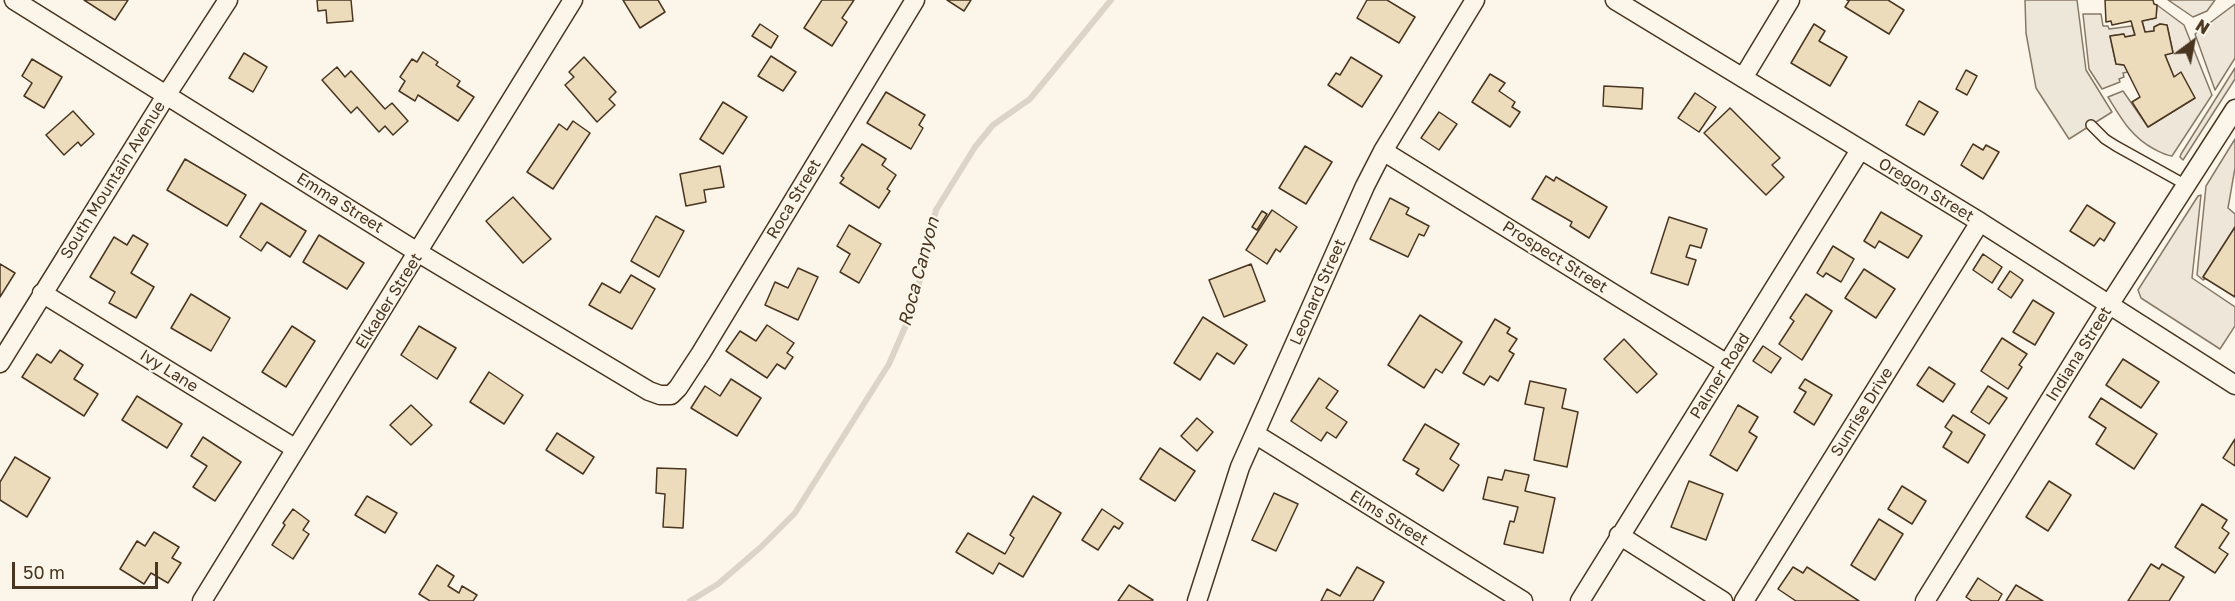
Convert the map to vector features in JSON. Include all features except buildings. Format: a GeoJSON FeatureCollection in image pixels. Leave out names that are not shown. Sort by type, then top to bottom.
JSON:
{"type":"FeatureCollection","features":[{"type":"Feature","properties":{"kind":"street","name":"Emma Street"},"geometry":{"type":"LineString","coordinates":[[14,0],[419,253],[649,391],[660,395],[671,395]]}},
{"type":"Feature","properties":{"kind":"street","name":"South Mountain Avenue"},"geometry":{"type":"LineString","coordinates":[[3,351],[228,0]]}},
{"type":"Feature","properties":{"kind":"street","name":"Elkader Street"},"geometry":{"type":"LineString","coordinates":[[202,601],[419,253],[573,0]]}},
{"type":"Feature","properties":{"kind":"street","name":"Roca Street"},"geometry":{"type":"LineString","coordinates":[[671,395],[701,353],[915,0]]}},
{"type":"Feature","properties":{"kind":"street","name":"Leonard Street"},"geometry":{"type":"LineString","coordinates":[[1197,601],[1240,467],[1365,186],[1383,151],[1475,0]]}},
{"type":"Feature","properties":{"kind":"street","name":"Oregon Street"},"geometry":{"type":"LineString","coordinates":[[1615,0],[1980,222],[2235,384]]}},
{"type":"Feature","properties":{"kind":"street"},"geometry":{"type":"LineString","coordinates":[[1743,78],[1790,0]]}},
{"type":"Feature","properties":{"kind":"street","name":"Indiana Street"},"geometry":{"type":"LineString","coordinates":[[1925,601],[2109,305],[2235,109]]}},
{"type":"Feature","properties":{"kind":"street","name":"Palmer Road"},"geometry":{"type":"LineString","coordinates":[[1580,601],[1860,150]]}},
{"type":"Feature","properties":{"kind":"street","name":"Prospect Street"},"geometry":{"type":"LineString","coordinates":[[1383,151],[1727,364]]}},
{"type":"Feature","properties":{"kind":"street","name":"Sunrise Drive"},"geometry":{"type":"LineString","coordinates":[[1744,601],[1980,222]]}},
{"type":"Feature","properties":{"kind":"street","name":"Ivy Lane"},"geometry":{"type":"LineString","coordinates":[[42,293],[296,449]]}},
{"type":"Feature","properties":{"kind":"street","name":"Elms Street"},"geometry":{"type":"LineString","coordinates":[[1255,434],[1523,601]]}},
{"type":"Feature","properties":{"kind":"street"},"geometry":{"type":"LineString","coordinates":[[1619,535],[1724,601]]}},
{"type":"Feature","properties":{"kind":"lane"},"geometry":{"type":"LineString","coordinates":[[2091,125],[2116,146],[2186,185]]}},
{"type":"Feature","properties":{"kind":"shaded area"},"geometry":{"type":"Polygon","coordinates":[[[2025,0],[2077,0],[2086,70],[2112,112],[2069,139],[2036,88],[2026,33],[2025,0]]]}},
{"type":"Feature","properties":{"kind":"shaded area"},"geometry":{"type":"Polygon","coordinates":[[[2168,0],[2215,0],[2207,11],[2193,17],[2168,0]]]}},
{"type":"Feature","properties":{"kind":"shaded area"},"geometry":{"type":"Polygon","coordinates":[[[2235,4],[2235,58],[2215,90],[2195,34],[2235,4]]]}},
{"type":"Feature","properties":{"kind":"shaded area"},"geometry":{"type":"Polygon","coordinates":[[[2157,5],[2184,25],[2212,95],[2172,156],[2154,149],[2139,139],[2127,126],[2108,97],[2123,91],[2148,127],[2195,98],[2181,73],[2174,77],[2165,55],[2173,52],[2167,25],[2160,24],[2154,27],[2154,31],[2145,32],[2142,21],[2156,18],[2157,5]]]}},
{"type":"Feature","properties":{"kind":"shaded area"},"geometry":{"type":"Polygon","coordinates":[[[2083,14],[2101,14],[2103,26],[2108,26],[2109,29],[2132,26],[2135,35],[2110,36],[2116,64],[2124,65],[2128,72],[2123,73],[2124,77],[2119,79],[2120,82],[2102,89],[2089,69],[2083,14]]]}},
{"type":"Feature","properties":{"kind":"shaded area"},"geometry":{"type":"Polygon","coordinates":[[[2235,68],[2235,79],[2183,160],[2180,157],[2181,154],[2235,68]]]}},
{"type":"Feature","properties":{"kind":"shaded area"},"geometry":{"type":"Polygon","coordinates":[[[2235,139],[2235,168],[2228,208],[2235,214],[2235,227],[2203,280],[2197,275],[2206,186],[2235,139]]]}},
{"type":"Feature","properties":{"kind":"shaded area"},"geometry":{"type":"Polygon","coordinates":[[[2201,195],[2192,278],[2235,307],[2235,326],[2220,349],[2141,298],[2138,290],[2198,196],[2201,195]]]}},
{"type":"Feature","properties":{"kind":"waterway","name":"Roca Canyon"},"geometry":{"type":"LineString","coordinates":[[690,601],[718,584],[761,547],[795,513],[889,364],[913,309],[936,210],[975,147],[993,125],[1030,99],[1111,0]]}}]}
